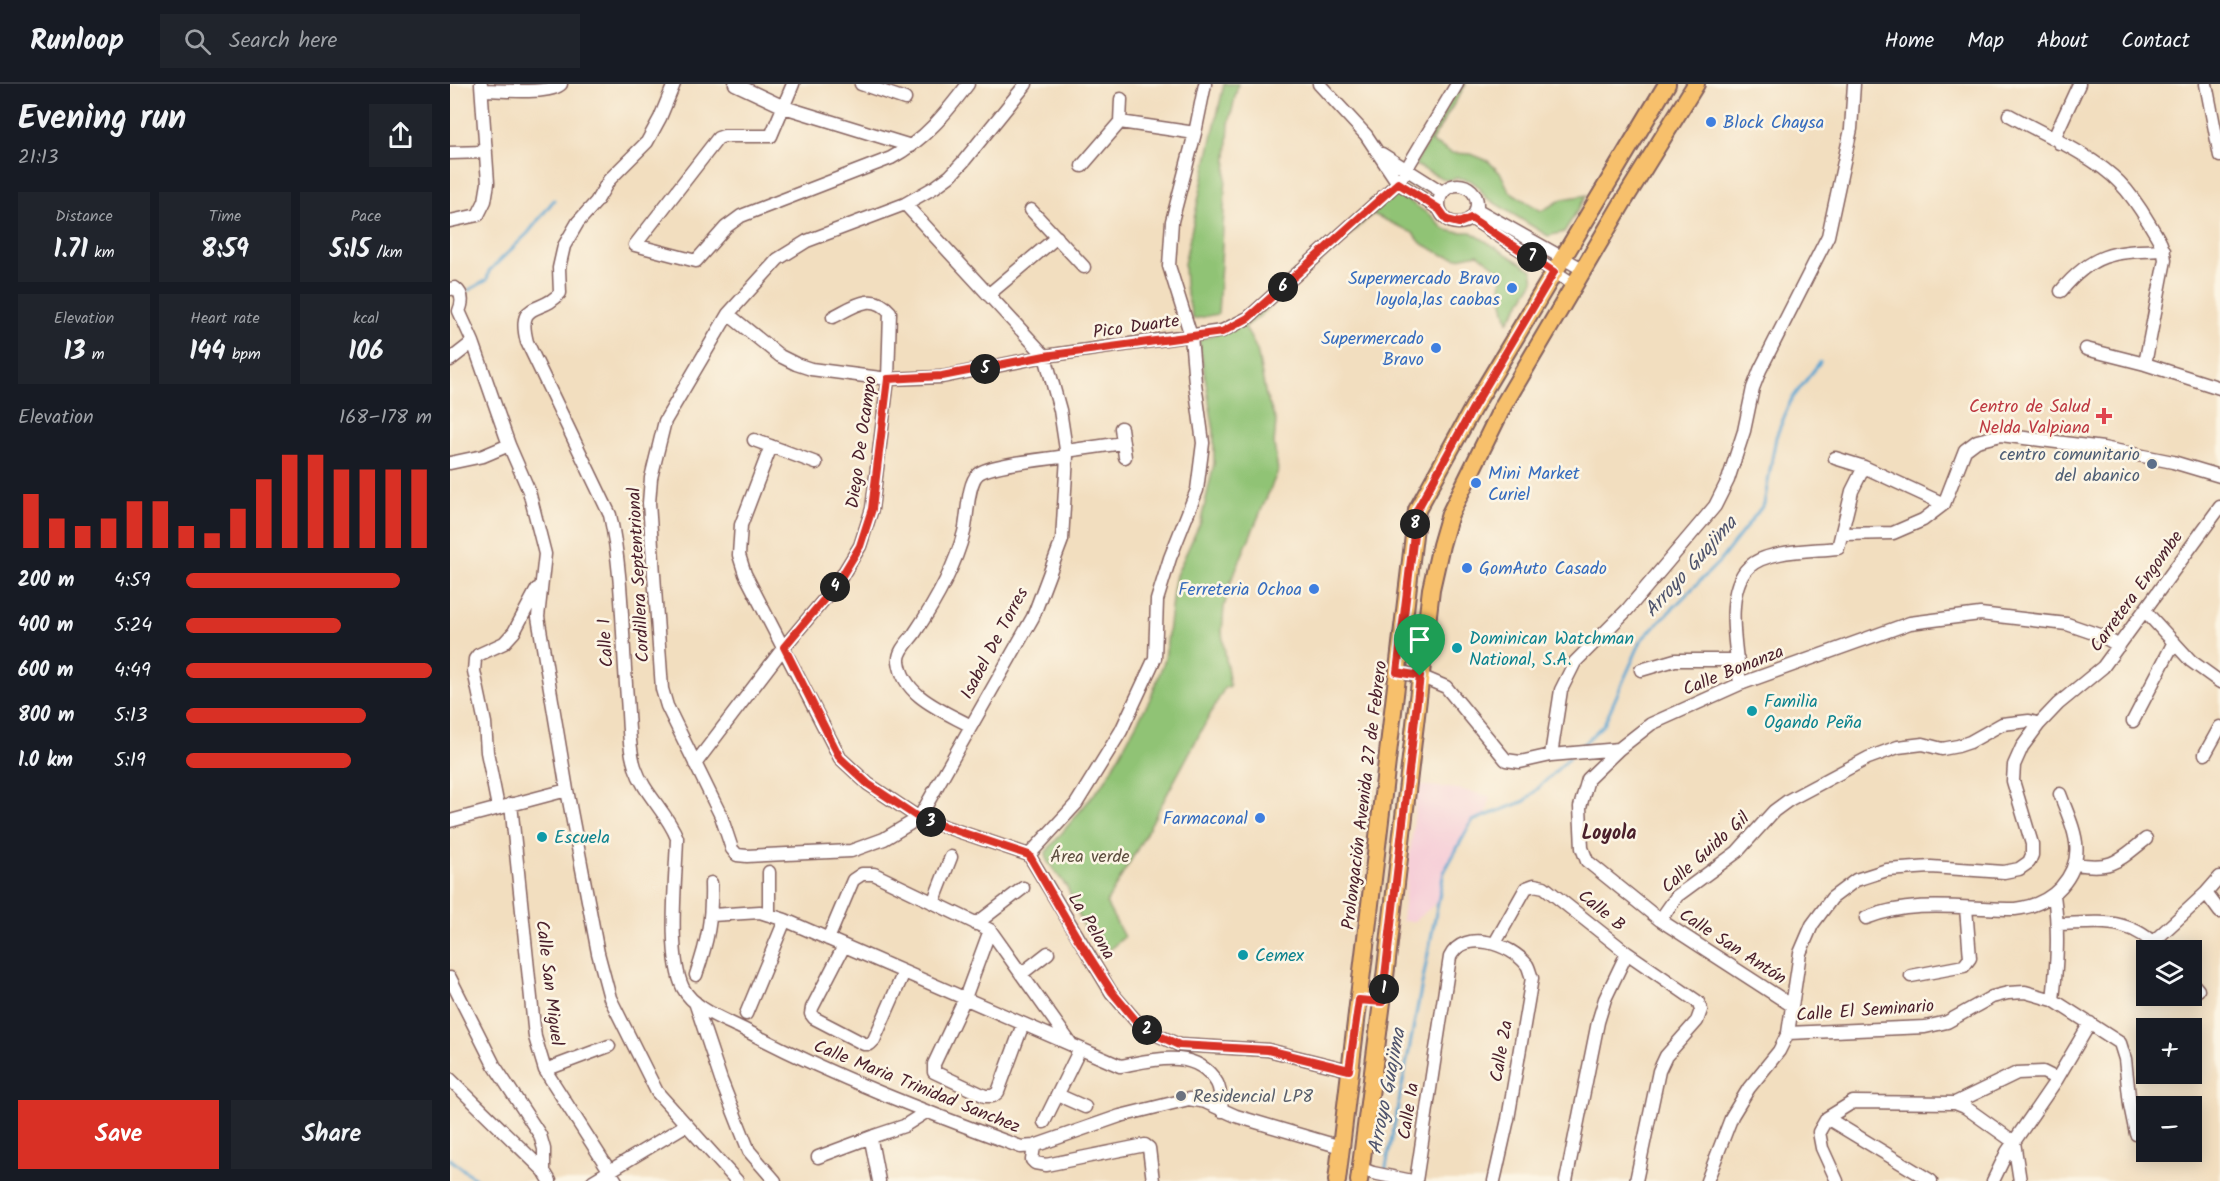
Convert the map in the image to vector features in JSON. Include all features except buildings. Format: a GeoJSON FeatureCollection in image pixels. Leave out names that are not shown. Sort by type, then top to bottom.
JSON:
{"type":"FeatureCollection","features":[{"type":"Feature","properties":{"kind":"main road","name":"Prolongación Avenida 27 de Febrero"},"geometry":{"type":"LineString","coordinates":[[1337,1181],[1417,510],[1473,408],[1667,84]]}},
{"type":"Feature","properties":{"kind":"main road"},"geometry":{"type":"LineString","coordinates":[[1364,1174],[1431,589],[1450,514],[1503,406],[1623,202],[1696,84]]}},
{"type":"Feature","properties":{"kind":"main road"},"geometry":{"type":"LineString","coordinates":[[1359,1000],[1382,1002]]}},
{"type":"Feature","properties":{"kind":"street"},"geometry":{"type":"LineString","coordinates":[[450,221],[474,217],[482,209],[488,183],[482,87],[496,90],[525,90],[543,87],[557,88],[561,84]]}},
{"type":"Feature","properties":{"kind":"street","name":"Calle 1"},"geometry":{"type":"LineString","coordinates":[[674,84],[648,142],[609,180],[596,202],[578,222],[564,246],[559,268],[560,293],[554,300],[532,309],[525,317],[524,328],[527,342],[610,515],[616,545],[626,683],[635,766],[642,783],[671,823],[677,838],[675,963],[684,989],[695,1002],[721,1080],[749,1151],[776,1181]]}},
{"type":"Feature","properties":{"kind":"street"},"geometry":{"type":"LineString","coordinates":[[735,84],[784,107],[911,146]]}},
{"type":"Feature","properties":{"kind":"street"},"geometry":{"type":"LineString","coordinates":[[793,84],[771,136],[724,136],[714,143],[636,245],[696,261],[726,227],[741,216],[891,158],[911,146],[943,117],[968,84]]}},
{"type":"Feature","properties":{"kind":"street"},"geometry":{"type":"LineString","coordinates":[[861,84],[905,99]]}},
{"type":"Feature","properties":{"kind":"street","name":"Cordillera Septentrional"},"geometry":{"type":"LineString","coordinates":[[695,764],[667,706],[662,688],[649,503],[651,478],[665,421],[728,314],[778,259],[807,241],[905,204],[950,176],[1026,84]]}},
{"type":"Feature","properties":{"kind":"street"},"geometry":{"type":"LineString","coordinates":[[771,446],[741,525],[739,555],[745,574],[840,758],[868,784],[919,818],[1029,855],[1076,804],[1121,731],[1155,658],[1158,600],[1170,558],[1197,490],[1203,443],[1191,336],[1169,266],[1172,221],[1196,133],[1205,84]]}},
{"type":"Feature","properties":{"kind":"street","name":"Pico Duarte"},"geometry":{"type":"LineString","coordinates":[[728,314],[780,356],[796,364],[811,369],[888,379],[942,376],[1045,356],[1222,332],[1248,318],[1398,183],[1457,84]]}},
{"type":"Feature","properties":{"kind":"street"},"geometry":{"type":"LineString","coordinates":[[1551,755],[1561,690],[1575,662],[1626,610],[1716,506],[1728,480],[1760,370],[1828,236],[1851,129],[1854,84]]}},
{"type":"Feature","properties":{"kind":"street"},"geometry":{"type":"LineString","coordinates":[[2059,143],[2056,134],[2079,84]]}},
{"type":"Feature","properties":{"kind":"street"},"geometry":{"type":"LineString","coordinates":[[2205,84],[2220,156]]}},
{"type":"Feature","properties":{"kind":"street"},"geometry":{"type":"LineString","coordinates":[[1326,87],[1366,135],[1398,183],[1439,209]]}},
{"type":"Feature","properties":{"kind":"street"},"geometry":{"type":"LineString","coordinates":[[1082,166],[1120,122],[1121,99]]}},
{"type":"Feature","properties":{"kind":"street"},"geometry":{"type":"LineString","coordinates":[[2009,115],[2104,169],[2119,182],[2135,200],[2164,250],[2165,260],[2145,364]]}},
{"type":"Feature","properties":{"kind":"street"},"geometry":{"type":"LineString","coordinates":[[1120,122],[1196,133]]}},
{"type":"Feature","properties":{"kind":"street"},"geometry":{"type":"LineString","coordinates":[[450,153],[486,152]]}},
{"type":"Feature","properties":{"kind":"street"},"geometry":{"type":"LineString","coordinates":[[1378,152],[1442,192]]}},
{"type":"Feature","properties":{"kind":"street"},"geometry":{"type":"LineString","coordinates":[[1452,185],[1463,185],[1473,192],[1476,197],[1473,213],[1465,222],[1452,222],[1442,215],[1439,209],[1439,197],[1442,192],[1452,185]]}},
{"type":"Feature","properties":{"kind":"street","name":"Isabel De Torres"},"geometry":{"type":"LineString","coordinates":[[695,764],[721,816],[732,849],[737,855],[851,851],[884,839],[919,818],[1033,617],[1062,540],[1066,454],[1060,410],[1045,356],[905,204]]}},
{"type":"Feature","properties":{"kind":"street"},"geometry":{"type":"LineString","coordinates":[[1031,210],[1084,267]]}},
{"type":"Feature","properties":{"kind":"street"},"geometry":{"type":"LineString","coordinates":[[1473,213],[1563,257],[1584,270]]}},
{"type":"Feature","properties":{"kind":"street"},"geometry":{"type":"LineString","coordinates":[[1473,213],[1575,285]]}},
{"type":"Feature","properties":{"kind":"street"},"geometry":{"type":"LineString","coordinates":[[988,296],[1057,237]]}},
{"type":"Feature","properties":{"kind":"street"},"geometry":{"type":"LineString","coordinates":[[2061,291],[2076,273],[2090,263],[2108,255],[2164,250]]}},
{"type":"Feature","properties":{"kind":"street"},"geometry":{"type":"LineString","coordinates":[[450,289],[455,288],[460,294],[462,304],[454,309],[473,342],[509,445],[529,491],[545,554],[538,617],[567,790],[598,953],[610,998],[657,1092],[737,1181]]}},
{"type":"Feature","properties":{"kind":"street","name":"Diego De Ocampo"},"geometry":{"type":"LineString","coordinates":[[695,764],[784,647],[831,593],[860,546],[872,509],[888,379],[890,312],[884,305],[874,301],[863,303],[832,317]]}},
{"type":"Feature","properties":{"kind":"street"},"geometry":{"type":"LineString","coordinates":[[450,360],[473,342]]}},
{"type":"Feature","properties":{"kind":"street"},"geometry":{"type":"LineString","coordinates":[[2086,349],[2145,364],[2220,388]]}},
{"type":"Feature","properties":{"kind":"street"},"geometry":{"type":"LineString","coordinates":[[1121,428],[1125,457]]}},
{"type":"Feature","properties":{"kind":"street"},"geometry":{"type":"LineString","coordinates":[[1842,534],[1893,533],[1923,520],[1944,504],[1965,450],[1977,441],[2001,435],[2103,448],[2173,462],[2220,476]]}},
{"type":"Feature","properties":{"kind":"street"},"geometry":{"type":"LineString","coordinates":[[754,440],[816,463]]}},
{"type":"Feature","properties":{"kind":"street"},"geometry":{"type":"LineString","coordinates":[[971,726],[922,699],[908,683],[899,663],[900,653],[928,612],[948,573],[964,532],[971,488],[976,476],[987,468],[1123,443]]}},
{"type":"Feature","properties":{"kind":"street"},"geometry":{"type":"LineString","coordinates":[[450,462],[483,456],[509,445]]}},
{"type":"Feature","properties":{"kind":"street"},"geometry":{"type":"LineString","coordinates":[[1835,458],[1864,467],[1944,504]]}},
{"type":"Feature","properties":{"kind":"street"},"geometry":{"type":"LineString","coordinates":[[1740,684],[1734,606],[1738,586],[1747,568],[1758,561],[1778,554],[1839,548],[1852,491],[1864,467]]}},
{"type":"Feature","properties":{"kind":"street","name":"Carretera Engombe"},"geometry":{"type":"LineString","coordinates":[[1707,1181],[1732,1116],[1749,1088],[1779,1051],[1788,1033],[1800,953],[1812,925],[1832,898],[1856,880],[1887,870],[1931,867],[2004,872],[2019,869],[2029,862],[2032,855],[2032,844],[2013,781],[2014,765],[2022,747],[2058,704],[2103,667],[2220,507]]}},
{"type":"Feature","properties":{"kind":"street"},"geometry":{"type":"LineString","coordinates":[[498,807],[486,752],[485,723],[474,671],[475,659],[478,654],[504,643],[514,632],[540,584]]}},
{"type":"Feature","properties":{"kind":"street"},"geometry":{"type":"LineString","coordinates":[[2145,610],[2191,661],[2220,682]]}},
{"type":"Feature","properties":{"kind":"street","name":"Calle Bonanza"},"geometry":{"type":"LineString","coordinates":[[1619,749],[1651,724],[1740,684],[1910,624],[1980,614],[2067,624],[2102,636],[2119,646]]}},
{"type":"Feature","properties":{"kind":"street"},"geometry":{"type":"LineString","coordinates":[[2133,721],[2174,642]]}},
{"type":"Feature","properties":{"kind":"street"},"geometry":{"type":"LineString","coordinates":[[1641,670],[1675,660],[1738,660]]}},
{"type":"Feature","properties":{"kind":"street"},"geometry":{"type":"LineString","coordinates":[[1397,672],[1420,676],[1446,687],[1506,760],[1520,762],[1551,755],[1619,749]]}},
{"type":"Feature","properties":{"kind":"street","name":"Calle Guido Gil"},"geometry":{"type":"LineString","coordinates":[[1660,920],[1677,896],[1737,852],[1774,811],[1789,800],[1868,759],[1898,747],[1923,744],[1942,749],[1958,746],[1971,742],[2002,724],[2017,721],[2039,724]]}},
{"type":"Feature","properties":{"kind":"street"},"geometry":{"type":"LineString","coordinates":[[2205,754],[2220,727]]}},
{"type":"Feature","properties":{"kind":"street","name":"Calle San Antón"},"geometry":{"type":"LineString","coordinates":[[1619,749],[1588,779],[1580,807],[1582,848],[1587,861],[1660,920],[1791,1005]]}},
{"type":"Feature","properties":{"kind":"street"},"geometry":{"type":"LineString","coordinates":[[450,821],[567,790]]}},
{"type":"Feature","properties":{"kind":"street"},"geometry":{"type":"LineString","coordinates":[[1866,918],[1886,910],[1906,907],[2027,908],[2054,895],[2072,874],[2076,864],[2077,850],[2075,832],[2060,794]]}},
{"type":"Feature","properties":{"kind":"street","name":"Calle San Miguel"},"geometry":{"type":"LineString","coordinates":[[511,804],[535,1037],[545,1070],[613,1175]]}},
{"type":"Feature","properties":{"kind":"street"},"geometry":{"type":"LineString","coordinates":[[2076,864],[2094,867],[2108,865],[2116,862],[2146,839]]}},
{"type":"Feature","properties":{"kind":"street","name":"La Pelona"},"geometry":{"type":"LineString","coordinates":[[1029,855],[1112,992],[1142,1028],[1179,1045],[1268,1050],[1349,1070]]}},
{"type":"Feature","properties":{"kind":"street"},"geometry":{"type":"LineString","coordinates":[[933,903],[951,857]]}},
{"type":"Feature","properties":{"kind":"street"},"geometry":{"type":"LineString","coordinates":[[769,872],[769,915]]}},
{"type":"Feature","properties":{"kind":"street"},"geometry":{"type":"LineString","coordinates":[[828,939],[854,880],[862,874],[873,874],[990,930],[1076,1047]]}},
{"type":"Feature","properties":{"kind":"street"},"geometry":{"type":"LineString","coordinates":[[2163,940],[2220,878]]}},
{"type":"Feature","properties":{"kind":"street"},"geometry":{"type":"LineString","coordinates":[[696,975],[708,941],[712,915],[711,883]]}},
{"type":"Feature","properties":{"kind":"street","name":"Calle B"},"geometry":{"type":"LineString","coordinates":[[1496,943],[1526,888],[1539,885],[1627,953],[1698,1002],[1701,1010],[1697,1021],[1666,1056],[1659,1071],[1636,1181]]}},
{"type":"Feature","properties":{"kind":"street"},"geometry":{"type":"LineString","coordinates":[[976,924],[1023,888]]}},
{"type":"Feature","properties":{"kind":"street"},"geometry":{"type":"LineString","coordinates":[[2206,893],[2220,912]]}},
{"type":"Feature","properties":{"kind":"street"},"geometry":{"type":"LineString","coordinates":[[2053,1000],[2058,947],[2054,895]]}},
{"type":"Feature","properties":{"kind":"street"},"geometry":{"type":"LineString","coordinates":[[1911,976],[1964,966],[1968,963],[1970,958],[1966,908]]}},
{"type":"Feature","properties":{"kind":"street"},"geometry":{"type":"LineString","coordinates":[[712,915],[751,912],[785,920],[1120,1066],[1168,1058],[1192,1061],[1208,1072],[1219,1085],[1221,1111]]}},
{"type":"Feature","properties":{"kind":"street"},"geometry":{"type":"LineString","coordinates":[[746,1014],[785,920]]}},
{"type":"Feature","properties":{"kind":"street"},"geometry":{"type":"LineString","coordinates":[[2058,924],[2113,923],[2137,930],[2150,940]]}},
{"type":"Feature","properties":{"kind":"street"},"geometry":{"type":"LineString","coordinates":[[990,930],[965,999],[934,1064],[934,1072],[985,1096],[993,1096],[998,1092],[1023,1024]]}},
{"type":"Feature","properties":{"kind":"street","name":"Calle 1a"},"geometry":{"type":"LineString","coordinates":[[1414,1181],[1450,957],[1454,948],[1461,944],[1475,940],[1496,943]]}},
{"type":"Feature","properties":{"kind":"street","name":"Calle 2a"},"geometry":{"type":"LineString","coordinates":[[1494,1181],[1508,1119],[1532,978],[1527,966],[1496,943]]}},
{"type":"Feature","properties":{"kind":"street"},"geometry":{"type":"LineString","coordinates":[[844,946],[811,1014],[814,1018],[864,1044],[870,1044],[874,1040],[904,972]]}},
{"type":"Feature","properties":{"kind":"street"},"geometry":{"type":"LineString","coordinates":[[1021,974],[1048,953]]}},
{"type":"Feature","properties":{"kind":"street"},"geometry":{"type":"LineString","coordinates":[[1566,1181],[1598,1022],[1605,999],[1627,953]]}},
{"type":"Feature","properties":{"kind":"street"},"geometry":{"type":"LineString","coordinates":[[450,978],[494,1065],[540,1135],[547,1176]]}},
{"type":"Feature","properties":{"kind":"street","name":"Calle El Seminario"},"geometry":{"type":"LineString","coordinates":[[1788,1033],[1925,1026],[1947,1022],[1992,997],[2008,993],[2025,992],[2053,1000],[2120,1043],[2125,1059],[2136,1134]]}},
{"type":"Feature","properties":{"kind":"street","name":"Calle Maria Trinidad Sanchez"},"geometry":{"type":"LineString","coordinates":[[695,1002],[800,1059],[926,1112],[1021,1147],[1034,1146],[1120,1116],[1189,1099],[1205,1102],[1221,1111],[1341,1147]]}},
{"type":"Feature","properties":{"kind":"street"},"geometry":{"type":"LineString","coordinates":[[1993,1181],[2014,1142],[2057,1079],[2090,1023]]}},
{"type":"Feature","properties":{"kind":"street"},"geometry":{"type":"LineString","coordinates":[[545,1070],[609,1046]]}},
{"type":"Feature","properties":{"kind":"street"},"geometry":{"type":"LineString","coordinates":[[1044,1122],[1058,1095],[1076,1047]]}},
{"type":"Feature","properties":{"kind":"street"},"geometry":{"type":"LineString","coordinates":[[1955,1103],[2017,1072],[2043,1072],[2057,1079]]}},
{"type":"Feature","properties":{"kind":"street"},"geometry":{"type":"LineString","coordinates":[[450,1079],[547,1176]]}},
{"type":"Feature","properties":{"kind":"street"},"geometry":{"type":"LineString","coordinates":[[1058,1095],[1085,1107]]}},
{"type":"Feature","properties":{"kind":"street"},"geometry":{"type":"LineString","coordinates":[[1837,1181],[1821,1148],[1819,1132],[1827,1118],[1853,1102],[1955,1103],[1965,1107],[2014,1142],[2020,1181]]}},
{"type":"Feature","properties":{"kind":"street"},"geometry":{"type":"LineString","coordinates":[[818,1157],[904,1126],[926,1112]]}},
{"type":"Feature","properties":{"kind":"street"},"geometry":{"type":"LineString","coordinates":[[1827,1118],[1932,1181]]}},
{"type":"Feature","properties":{"kind":"street"},"geometry":{"type":"LineString","coordinates":[[593,1181],[613,1175],[687,1125]]}},
{"type":"Feature","properties":{"kind":"street"},"geometry":{"type":"LineString","coordinates":[[874,1136],[871,1140],[879,1181]]}},
{"type":"Feature","properties":{"kind":"street"},"geometry":{"type":"LineString","coordinates":[[1034,1146],[1032,1160],[1046,1166],[1145,1145],[1149,1148],[1153,1181]]}},
{"type":"Feature","properties":{"kind":"street"},"geometry":{"type":"LineString","coordinates":[[1364,1174],[1414,1181]]}},
{"type":"Feature","properties":{"kind":"shaded area"},"geometry":{"type":"Polygon","coordinates":[[[1418,785],[1458,789],[1490,796],[1486,816],[1472,822],[1444,872],[1438,902],[1414,921],[1402,921],[1418,785]]]}},
{"type":"Feature","properties":{"kind":"green space"},"geometry":{"type":"Polygon","coordinates":[[[1224,84],[1238,84],[1229,124],[1218,314],[1193,319],[1185,287],[1184,264],[1224,84]]]}},
{"type":"Feature","properties":{"kind":"green space"},"geometry":{"type":"Polygon","coordinates":[[[1460,84],[1466,84],[1431,142],[1452,153],[1471,154],[1488,161],[1501,174],[1509,191],[1541,211],[1563,199],[1587,195],[1564,232],[1548,236],[1485,197],[1479,187],[1470,180],[1458,178],[1446,180],[1415,165],[1460,84]]]}},
{"type":"Feature","properties":{"kind":"green space","name":"Área verde"},"geometry":{"type":"Polygon","coordinates":[[[1392,193],[1397,193],[1433,217],[1444,229],[1471,232],[1532,270],[1534,281],[1508,322],[1501,294],[1502,272],[1478,254],[1458,258],[1443,255],[1421,243],[1413,233],[1373,214],[1245,327],[1257,350],[1266,396],[1276,421],[1274,444],[1278,471],[1231,581],[1224,607],[1222,632],[1230,687],[1225,687],[1106,903],[1124,937],[1103,955],[1084,927],[1067,887],[1047,861],[1046,852],[1105,781],[1150,699],[1165,659],[1176,575],[1201,521],[1214,464],[1214,431],[1199,340],[1221,332],[1392,193]]]}},
{"type":"Feature","properties":{"kind":"waterway"},"geometry":{"type":"LineString","coordinates":[[469,290],[487,280],[489,271],[528,233],[554,200]]}},
{"type":"Feature","properties":{"kind":"waterway","name":"Arroyo Guajima"},"geometry":{"type":"LineString","coordinates":[[1578,749],[1604,724],[1642,639],[1719,562],[1764,504],[1776,437],[1791,400],[1820,362]]}},
{"type":"Feature","properties":{"kind":"waterway","name":"Arroyo Guajima"},"geometry":{"type":"LineString","coordinates":[[1385,1172],[1444,872],[1472,821],[1525,801],[1569,758]]}},
{"type":"Feature","properties":{"kind":"waterway"},"geometry":{"type":"LineString","coordinates":[[450,1159],[478,1181]]}},
{"type":"Feature","properties":{"kind":"place","name":"Block Chaysa"},"geometry":{"type":"Point","coordinates":[1711,122]}},
{"type":"Feature","properties":{"kind":"place","name":"Supermercado Bravo loyola,las caobas"},"geometry":{"type":"Point","coordinates":[1512,288]}},
{"type":"Feature","properties":{"kind":"place","name":"Supermercado Bravo"},"geometry":{"type":"Point","coordinates":[1436,348]}},
{"type":"Feature","properties":{"kind":"place","name":"Centro de Salud Nelda Valpiana"},"geometry":{"type":"Point","coordinates":[2104,416]}},
{"type":"Feature","properties":{"kind":"place","name":"centro comunitario del abanico"},"geometry":{"type":"Point","coordinates":[2152,464]}},
{"type":"Feature","properties":{"kind":"place","name":"Mini Market Curiel"},"geometry":{"type":"Point","coordinates":[1476,483]}},
{"type":"Feature","properties":{"kind":"place","name":"GomAuto Casado"},"geometry":{"type":"Point","coordinates":[1467,568]}},
{"type":"Feature","properties":{"kind":"place","name":"Ferreteria Ochoa"},"geometry":{"type":"Point","coordinates":[1314,589]}},
{"type":"Feature","properties":{"kind":"place","name":"Dominican Watchman National, S.A."},"geometry":{"type":"Point","coordinates":[1457,648]}},
{"type":"Feature","properties":{"kind":"place","name":"Familia Ogando Peña"},"geometry":{"type":"Point","coordinates":[1752,711]}},
{"type":"Feature","properties":{"kind":"place","name":"Farmaconal"},"geometry":{"type":"Point","coordinates":[1260,818]}},
{"type":"Feature","properties":{"kind":"place","name":"Escuela"},"geometry":{"type":"Point","coordinates":[542,837]}},
{"type":"Feature","properties":{"kind":"place","name":"Cemex"},"geometry":{"type":"Point","coordinates":[1243,955]}},
{"type":"Feature","properties":{"kind":"place","name":"Residencial LP8"},"geometry":{"type":"Point","coordinates":[1181,1096]}},
{"type":"Feature","properties":{"kind":"district","name":"Loyola"},"geometry":{"type":"Point","coordinates":[1609,832]}},
{"type":"Feature","properties":{"kind":"route"},"geometry":{"type":"LineString","coordinates":[[1398,183],[1439,209],[1447,220],[1459,223],[1471,218],[1554,272],[1473,408],[1417,510],[1397,672],[1420,676],[1382,1002],[1359,1000],[1349,1070],[1268,1050],[1179,1045],[1142,1028],[1112,992],[1029,855],[919,818],[868,784],[840,758],[784,647],[824,602],[860,546],[872,509],[888,379],[942,376],[1045,356],[1222,332],[1248,318],[1398,183]]}}]}
